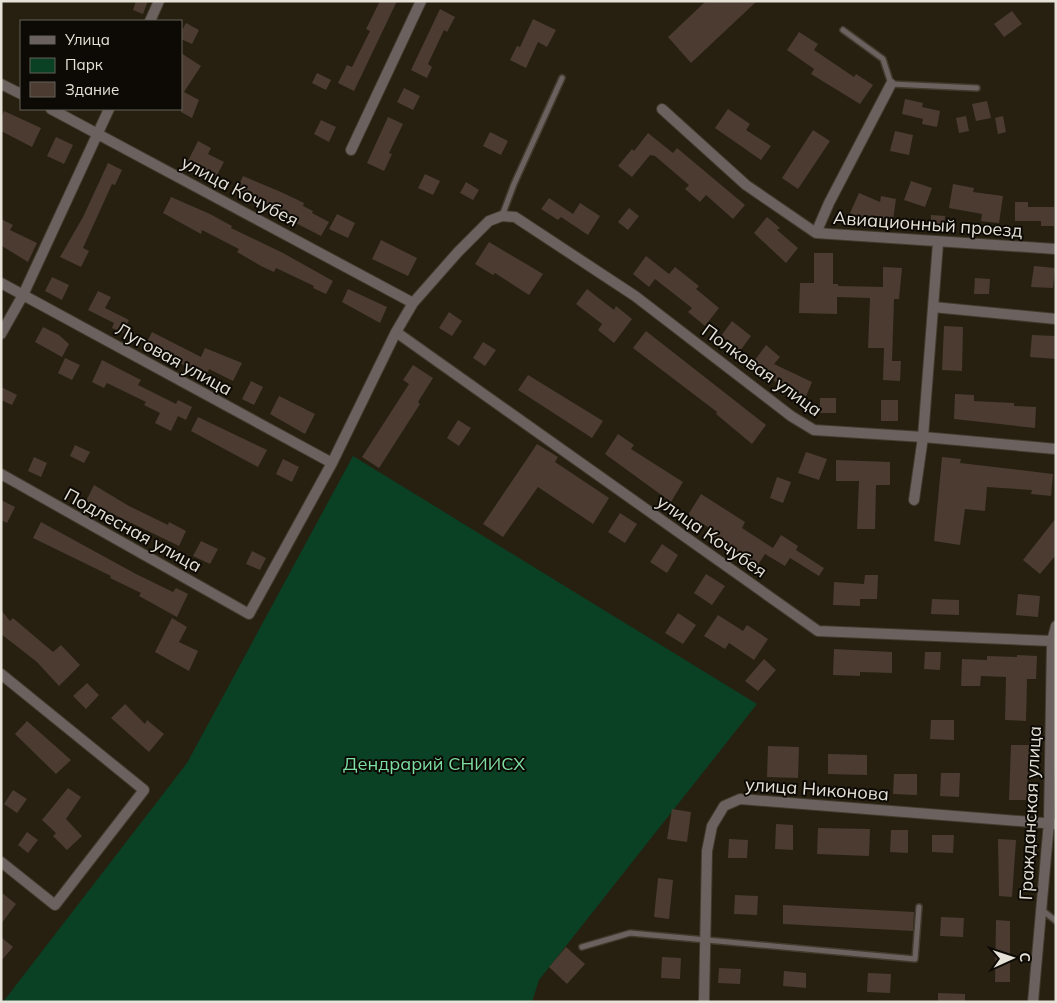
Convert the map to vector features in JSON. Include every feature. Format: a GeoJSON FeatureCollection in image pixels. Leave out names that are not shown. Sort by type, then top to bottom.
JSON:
{"type":"FeatureCollection","features":[{"type":"Feature","properties":{"kind":"street"},"geometry":{"type":"LineString","coordinates":[[150,20],[159,1]]}},
{"type":"Feature","properties":{"kind":"street"},"geometry":{"type":"LineString","coordinates":[[351,150],[421,1]]}},
{"type":"Feature","properties":{"kind":"street"},"geometry":{"type":"LineString","coordinates":[[1,84],[20,94]]}},
{"type":"Feature","properties":{"kind":"street"},"geometry":{"type":"LineString","coordinates":[[816,233],[829,203],[892,84]]}},
{"type":"Feature","properties":{"kind":"street","name":"Авиационный проезд"},"geometry":{"type":"LineString","coordinates":[[662,109],[746,185],[816,233],[938,243],[957,242],[1056,249]]}},
{"type":"Feature","properties":{"kind":"street","name":"улица Кочубея"},"geometry":{"type":"LineString","coordinates":[[53,110],[413,303]]}},
{"type":"Feature","properties":{"kind":"street"},"geometry":{"type":"LineString","coordinates":[[1,334],[23,295],[109,110]]}},
{"type":"Feature","properties":{"kind":"street"},"geometry":{"type":"LineString","coordinates":[[332,463],[396,332],[413,303],[458,252],[489,222],[502,216]]}},
{"type":"Feature","properties":{"kind":"street","name":"Полковая улица"},"geometry":{"type":"LineString","coordinates":[[502,216],[515,217],[635,296],[791,416],[814,430],[923,437],[1056,449]]}},
{"type":"Feature","properties":{"kind":"street"},"geometry":{"type":"LineString","coordinates":[[914,500],[923,437],[938,243]]}},
{"type":"Feature","properties":{"kind":"street","name":"Луговая улица"},"geometry":{"type":"LineString","coordinates":[[1,283],[332,463]]}},
{"type":"Feature","properties":{"kind":"street"},"geometry":{"type":"LineString","coordinates":[[933,307],[1056,318]]}},
{"type":"Feature","properties":{"kind":"street","name":"улица Кочубея"},"geometry":{"type":"LineString","coordinates":[[396,332],[818,631],[1052,641]]}},
{"type":"Feature","properties":{"kind":"street","name":"Подлесная улица"},"geometry":{"type":"LineString","coordinates":[[1,474],[249,614],[332,463]]}},
{"type":"Feature","properties":{"kind":"street","name":"Гражданская улица"},"geometry":{"type":"LineString","coordinates":[[1033,1002],[1041,910],[1052,823],[1052,641],[1056,626]]}},
{"type":"Feature","properties":{"kind":"street"},"geometry":{"type":"LineString","coordinates":[[1,674],[144,790],[55,905],[1,862]]}},
{"type":"Feature","properties":{"kind":"street","name":"улица Никонова"},"geometry":{"type":"LineString","coordinates":[[704,1002],[707,851],[712,826],[724,806],[740,799],[1052,823]]}},
{"type":"Feature","properties":{"kind":"lane"},"geometry":{"type":"LineString","coordinates":[[843,30],[883,58],[892,84],[977,88]]}},
{"type":"Feature","properties":{"kind":"lane"},"geometry":{"type":"LineString","coordinates":[[502,216],[514,184],[562,78]]}},
{"type":"Feature","properties":{"kind":"lane"},"geometry":{"type":"LineString","coordinates":[[582,947],[630,933],[915,959],[919,907]]}},
{"type":"Feature","properties":{"kind":"lane"},"geometry":{"type":"LineString","coordinates":[[1041,910],[1056,921]]}},
{"type":"Feature","properties":{"kind":"green space","name":"Дендрарий СНИИСХ"},"geometry":{"type":"Polygon","coordinates":[[[353,456],[757,704],[539,980],[532,1002],[3,1002],[187,763],[353,456]]]}},
{"type":"Feature","properties":{"kind":"building"},"geometry":{"type":"Polygon","coordinates":[[[136,1],[148,1],[143,14],[133,10],[136,1]]]}},
{"type":"Feature","properties":{"kind":"building"},"geometry":{"type":"Polygon","coordinates":[[[380,1],[397,1],[354,91],[338,83],[347,65],[352,67],[370,31],[366,29],[380,1]]]}},
{"type":"Feature","properties":{"kind":"building"},"geometry":{"type":"Polygon","coordinates":[[[706,1],[757,1],[691,63],[668,37],[706,1]]]}},
{"type":"Feature","properties":{"kind":"building"},"geometry":{"type":"Polygon","coordinates":[[[440,9],[455,17],[447,32],[444,30],[428,64],[432,67],[427,78],[411,70],[440,9]]]}},
{"type":"Feature","properties":{"kind":"building"},"geometry":{"type":"Polygon","coordinates":[[[1012,11],[1022,24],[1004,37],[994,24],[1012,11]]]}},
{"type":"Feature","properties":{"kind":"building"},"geometry":{"type":"Polygon","coordinates":[[[533,19],[556,30],[547,47],[538,42],[526,68],[510,60],[517,46],[520,47],[533,19]]]}},
{"type":"Feature","properties":{"kind":"building"},"geometry":{"type":"Polygon","coordinates":[[[186,23],[199,30],[192,44],[182,39],[182,30],[186,23]]]}},
{"type":"Feature","properties":{"kind":"building"},"geometry":{"type":"Polygon","coordinates":[[[799,32],[818,44],[814,50],[854,77],[856,74],[873,85],[860,104],[811,74],[814,69],[787,50],[799,32]]]}},
{"type":"Feature","properties":{"kind":"building"},"geometry":{"type":"Polygon","coordinates":[[[182,54],[201,66],[184,92],[199,100],[192,118],[181,112],[182,54]]]}},
{"type":"Feature","properties":{"kind":"building"},"geometry":{"type":"Polygon","coordinates":[[[317,73],[331,80],[326,90],[312,83],[317,73]]]}},
{"type":"Feature","properties":{"kind":"building"},"geometry":{"type":"Polygon","coordinates":[[[404,88],[420,96],[413,110],[397,102],[404,88]]]}},
{"type":"Feature","properties":{"kind":"building"},"geometry":{"type":"Polygon","coordinates":[[[905,99],[923,103],[922,107],[940,111],[937,127],[922,124],[923,119],[902,114],[905,99]]]}},
{"type":"Feature","properties":{"kind":"building"},"geometry":{"type":"Polygon","coordinates":[[[987,101],[991,118],[976,121],[972,104],[987,101]]]}},
{"type":"Feature","properties":{"kind":"building"},"geometry":{"type":"Polygon","coordinates":[[[728,109],[750,124],[746,130],[771,146],[761,160],[715,128],[728,109]]]}},
{"type":"Feature","properties":{"kind":"building"},"geometry":{"type":"Polygon","coordinates":[[[4,111],[41,128],[32,147],[1,131],[1,118],[4,111]]]}},
{"type":"Feature","properties":{"kind":"building"},"geometry":{"type":"Polygon","coordinates":[[[966,116],[969,131],[959,133],[956,118],[966,116]]]}},
{"type":"Feature","properties":{"kind":"building"},"geometry":{"type":"Polygon","coordinates":[[[1003,116],[1006,132],[998,134],[995,118],[1003,116]]]}},
{"type":"Feature","properties":{"kind":"building"},"geometry":{"type":"Polygon","coordinates":[[[388,117],[403,124],[389,153],[392,154],[384,171],[367,163],[388,117]]]}},
{"type":"Feature","properties":{"kind":"building"},"geometry":{"type":"Polygon","coordinates":[[[321,120],[336,127],[329,142],[314,134],[321,120]]]}},
{"type":"Feature","properties":{"kind":"building"},"geometry":{"type":"Polygon","coordinates":[[[813,130],[830,141],[798,189],[782,178],[813,130]]]}},
{"type":"Feature","properties":{"kind":"building"},"geometry":{"type":"Polygon","coordinates":[[[895,131],[913,135],[909,155],[890,151],[895,131]]]}},
{"type":"Feature","properties":{"kind":"building"},"geometry":{"type":"Polygon","coordinates":[[[490,132],[508,141],[501,155],[483,146],[490,132]]]}},
{"type":"Feature","properties":{"kind":"building"},"geometry":{"type":"Polygon","coordinates":[[[648,133],[673,153],[677,148],[745,205],[733,219],[706,195],[700,202],[685,189],[689,185],[655,156],[650,155],[632,177],[618,166],[632,149],[634,151],[648,133]]]}},
{"type":"Feature","properties":{"kind":"building"},"geometry":{"type":"Polygon","coordinates":[[[56,137],[73,145],[64,164],[47,156],[56,137]]]}},
{"type":"Feature","properties":{"kind":"building"},"geometry":{"type":"Polygon","coordinates":[[[198,141],[211,148],[208,154],[224,162],[216,177],[188,161],[198,141]]]}},
{"type":"Feature","properties":{"kind":"building"},"geometry":{"type":"Polygon","coordinates":[[[108,163],[122,170],[115,185],[112,184],[83,248],[89,251],[81,267],[60,257],[83,217],[108,163]]]}},
{"type":"Feature","properties":{"kind":"building"},"geometry":{"type":"Polygon","coordinates":[[[425,174],[440,181],[433,195],[418,188],[425,174]]]}},
{"type":"Feature","properties":{"kind":"building"},"geometry":{"type":"Polygon","coordinates":[[[243,176],[304,203],[303,206],[313,211],[312,213],[329,222],[321,236],[280,215],[281,213],[236,191],[243,176]]]}},
{"type":"Feature","properties":{"kind":"building"},"geometry":{"type":"Polygon","coordinates":[[[911,181],[932,188],[925,207],[904,200],[911,181]]]}},
{"type":"Feature","properties":{"kind":"building"},"geometry":{"type":"Polygon","coordinates":[[[466,182],[479,190],[473,200],[460,193],[466,182]]]}},
{"type":"Feature","properties":{"kind":"building"},"geometry":{"type":"Polygon","coordinates":[[[953,184],[974,188],[973,192],[1003,196],[999,223],[981,221],[982,214],[949,208],[953,184]]]}},
{"type":"Feature","properties":{"kind":"building"},"geometry":{"type":"Polygon","coordinates":[[[859,193],[880,202],[881,196],[896,199],[893,220],[864,215],[863,219],[850,213],[859,193]]]}},
{"type":"Feature","properties":{"kind":"building"},"geometry":{"type":"Polygon","coordinates":[[[171,197],[210,214],[232,226],[231,228],[283,253],[333,281],[326,294],[313,288],[314,286],[276,268],[274,272],[261,266],[237,252],[239,249],[202,230],[201,234],[163,213],[171,197]]]}},
{"type":"Feature","properties":{"kind":"building"},"geometry":{"type":"Polygon","coordinates":[[[549,198],[573,214],[580,203],[600,216],[588,235],[561,217],[558,220],[541,209],[549,198]]]}},
{"type":"Feature","properties":{"kind":"building"},"geometry":{"type":"Polygon","coordinates":[[[1015,202],[1028,202],[1028,207],[1054,207],[1054,226],[1041,226],[1041,221],[1015,221],[1015,202]]]}},
{"type":"Feature","properties":{"kind":"building"},"geometry":{"type":"Polygon","coordinates":[[[629,208],[639,216],[628,230],[618,222],[629,208]]]}},
{"type":"Feature","properties":{"kind":"building"},"geometry":{"type":"Polygon","coordinates":[[[337,214],[355,223],[348,238],[329,229],[337,214]]]}},
{"type":"Feature","properties":{"kind":"building"},"geometry":{"type":"Polygon","coordinates":[[[931,215],[945,216],[944,230],[931,230],[931,215]]]}},
{"type":"Feature","properties":{"kind":"building"},"geometry":{"type":"Polygon","coordinates":[[[767,217],[780,228],[777,230],[798,248],[786,263],[754,233],[767,217]]]}},
{"type":"Feature","properties":{"kind":"building"},"geometry":{"type":"Polygon","coordinates":[[[1,219],[13,225],[10,230],[37,243],[28,262],[2,246],[1,248],[1,219]]]}},
{"type":"Feature","properties":{"kind":"building"},"geometry":{"type":"Polygon","coordinates":[[[381,240],[417,258],[408,276],[372,259],[381,240]]]}},
{"type":"Feature","properties":{"kind":"building"},"geometry":{"type":"Polygon","coordinates":[[[489,242],[543,274],[529,295],[495,273],[493,275],[475,264],[489,242]]]}},
{"type":"Feature","properties":{"kind":"building"},"geometry":{"type":"Polygon","coordinates":[[[814,253],[833,253],[833,284],[838,284],[838,286],[883,287],[883,267],[902,268],[899,299],[894,299],[892,361],[901,361],[900,381],[883,380],[884,348],[868,348],[870,298],[837,297],[837,314],[799,313],[800,283],[814,283],[814,253]]]}},
{"type":"Feature","properties":{"kind":"building"},"geometry":{"type":"Polygon","coordinates":[[[646,256],[669,274],[675,267],[699,286],[696,289],[719,308],[705,326],[688,312],[692,308],[655,279],[649,287],[633,274],[646,256]]]}},
{"type":"Feature","properties":{"kind":"building"},"geometry":{"type":"Polygon","coordinates":[[[1034,266],[1055,268],[1053,288],[1031,287],[1034,266]]]}},
{"type":"Feature","properties":{"kind":"building"},"geometry":{"type":"Polygon","coordinates":[[[52,277],[69,285],[62,300],[45,291],[52,277]]]}},
{"type":"Feature","properties":{"kind":"building"},"geometry":{"type":"Polygon","coordinates":[[[975,278],[990,279],[989,294],[974,294],[975,278]]]}},
{"type":"Feature","properties":{"kind":"building"},"geometry":{"type":"Polygon","coordinates":[[[348,289],[387,307],[380,323],[342,302],[348,289]]]}},
{"type":"Feature","properties":{"kind":"building"},"geometry":{"type":"Polygon","coordinates":[[[587,289],[614,310],[616,306],[632,319],[614,343],[598,330],[602,324],[576,304],[587,289]]]}},
{"type":"Feature","properties":{"kind":"building"},"geometry":{"type":"Polygon","coordinates":[[[98,291],[111,297],[105,308],[129,320],[123,333],[112,328],[114,323],[88,310],[98,291]]]}},
{"type":"Feature","properties":{"kind":"building"},"geometry":{"type":"Polygon","coordinates":[[[449,312],[462,321],[452,336],[439,328],[449,312]]]}},
{"type":"Feature","properties":{"kind":"building"},"geometry":{"type":"Polygon","coordinates":[[[732,321],[751,336],[740,351],[721,336],[732,321]]]}},
{"type":"Feature","properties":{"kind":"building"},"geometry":{"type":"Polygon","coordinates":[[[944,326],[963,327],[962,371],[942,370],[944,326]]]}},
{"type":"Feature","properties":{"kind":"building"},"geometry":{"type":"Polygon","coordinates":[[[43,327],[59,335],[69,344],[62,357],[35,342],[43,327]]]}},
{"type":"Feature","properties":{"kind":"building"},"geometry":{"type":"Polygon","coordinates":[[[646,331],[766,425],[752,444],[716,414],[717,412],[633,348],[646,331]]]}},
{"type":"Feature","properties":{"kind":"building"},"geometry":{"type":"Polygon","coordinates":[[[152,332],[201,357],[205,348],[242,363],[233,381],[209,369],[206,376],[145,346],[152,332]]]}},
{"type":"Feature","properties":{"kind":"building"},"geometry":{"type":"Polygon","coordinates":[[[1032,335],[1056,336],[1056,359],[1030,357],[1032,335]]]}},
{"type":"Feature","properties":{"kind":"building"},"geometry":{"type":"Polygon","coordinates":[[[483,342],[496,350],[485,366],[473,358],[483,342]]]}},
{"type":"Feature","properties":{"kind":"building"},"geometry":{"type":"Polygon","coordinates":[[[766,345],[780,357],[774,364],[812,382],[805,399],[790,393],[791,388],[776,382],[752,364],[766,345]]]}},
{"type":"Feature","properties":{"kind":"building"},"geometry":{"type":"Polygon","coordinates":[[[65,358],[80,365],[72,380],[58,373],[65,358]]]}},
{"type":"Feature","properties":{"kind":"building"},"geometry":{"type":"Polygon","coordinates":[[[102,360],[141,380],[138,385],[176,404],[178,400],[192,407],[186,420],[178,416],[171,431],[155,423],[160,413],[144,405],[146,402],[107,383],[104,388],[92,382],[102,360]]]}},
{"type":"Feature","properties":{"kind":"building"},"geometry":{"type":"Polygon","coordinates":[[[413,365],[433,378],[418,402],[420,404],[379,468],[362,457],[409,384],[403,380],[413,365]]]}},
{"type":"Feature","properties":{"kind":"building"},"geometry":{"type":"Polygon","coordinates":[[[528,375],[603,421],[592,438],[518,390],[528,375]]]}},
{"type":"Feature","properties":{"kind":"building"},"geometry":{"type":"Polygon","coordinates":[[[251,381],[263,387],[254,405],[242,399],[251,381]]]}},
{"type":"Feature","properties":{"kind":"building"},"geometry":{"type":"Polygon","coordinates":[[[1,387],[17,395],[12,405],[1,400],[1,387]]]}},
{"type":"Feature","properties":{"kind":"building"},"geometry":{"type":"Polygon","coordinates":[[[955,394],[974,395],[974,401],[1014,403],[1014,406],[1036,407],[1035,428],[954,419],[955,394]]]}},
{"type":"Feature","properties":{"kind":"building"},"geometry":{"type":"Polygon","coordinates":[[[279,396],[315,414],[305,434],[270,414],[279,396]]]}},
{"type":"Feature","properties":{"kind":"building"},"geometry":{"type":"Polygon","coordinates":[[[820,398],[836,398],[836,413],[820,413],[820,398]]]}},
{"type":"Feature","properties":{"kind":"building"},"geometry":{"type":"Polygon","coordinates":[[[881,400],[898,400],[898,421],[881,421],[881,400]]]}},
{"type":"Feature","properties":{"kind":"building"},"geometry":{"type":"Polygon","coordinates":[[[198,417],[267,450],[258,467],[191,431],[198,417]]]}},
{"type":"Feature","properties":{"kind":"building"},"geometry":{"type":"Polygon","coordinates":[[[458,420],[471,428],[459,446],[447,438],[458,420]]]}},
{"type":"Feature","properties":{"kind":"building"},"geometry":{"type":"Polygon","coordinates":[[[618,434],[634,445],[631,449],[683,482],[671,502],[605,454],[618,434]]]}},
{"type":"Feature","properties":{"kind":"building"},"geometry":{"type":"Polygon","coordinates":[[[537,444],[558,457],[555,462],[609,498],[593,524],[538,487],[503,537],[483,524],[537,444]]]}},
{"type":"Feature","properties":{"kind":"building"},"geometry":{"type":"Polygon","coordinates":[[[75,445],[90,452],[84,463],[70,456],[75,445]]]}},
{"type":"Feature","properties":{"kind":"building"},"geometry":{"type":"Polygon","coordinates":[[[806,452],[827,459],[819,480],[798,473],[806,452]]]}},
{"type":"Feature","properties":{"kind":"building"},"geometry":{"type":"Polygon","coordinates":[[[34,457],[47,463],[41,477],[28,471],[34,457]]]}},
{"type":"Feature","properties":{"kind":"building"},"geometry":{"type":"Polygon","coordinates":[[[942,457],[961,459],[960,463],[1053,474],[1051,496],[1031,494],[1032,490],[987,487],[985,511],[965,509],[960,545],[934,541],[942,457]]]}},
{"type":"Feature","properties":{"kind":"building"},"geometry":{"type":"Polygon","coordinates":[[[283,459],[299,467],[292,482],[276,474],[283,459]]]}},
{"type":"Feature","properties":{"kind":"building"},"geometry":{"type":"Polygon","coordinates":[[[836,460],[890,462],[890,485],[876,485],[875,529],[857,529],[859,481],[836,481],[836,460]]]}},
{"type":"Feature","properties":{"kind":"building"},"geometry":{"type":"Polygon","coordinates":[[[777,477],[791,482],[783,503],[770,498],[777,477]]]}},
{"type":"Feature","properties":{"kind":"building"},"geometry":{"type":"Polygon","coordinates":[[[94,485],[129,506],[168,525],[169,522],[186,531],[179,546],[86,501],[94,485]]]}},
{"type":"Feature","properties":{"kind":"building"},"geometry":{"type":"Polygon","coordinates":[[[701,494],[745,522],[742,528],[773,548],[781,535],[798,546],[796,550],[824,568],[819,576],[790,558],[785,566],[765,554],[758,565],[708,534],[711,529],[688,515],[701,494]]]}},
{"type":"Feature","properties":{"kind":"building"},"geometry":{"type":"Polygon","coordinates":[[[1,500],[15,507],[7,523],[1,520],[1,500]]]}},
{"type":"Feature","properties":{"kind":"building"},"geometry":{"type":"Polygon","coordinates":[[[620,513],[637,524],[625,543],[608,532],[620,513]]]}},
{"type":"Feature","properties":{"kind":"building"},"geometry":{"type":"Polygon","coordinates":[[[1056,518],[1056,555],[1040,574],[1023,560],[1056,518]]]}},
{"type":"Feature","properties":{"kind":"building"},"geometry":{"type":"Polygon","coordinates":[[[41,522],[136,574],[173,592],[176,588],[188,594],[177,617],[139,596],[141,593],[110,578],[111,576],[33,538],[41,522]]]}},
{"type":"Feature","properties":{"kind":"building"},"geometry":{"type":"Polygon","coordinates":[[[201,541],[218,549],[210,564],[193,556],[201,541]]]}},
{"type":"Feature","properties":{"kind":"building"},"geometry":{"type":"Polygon","coordinates":[[[662,544],[678,555],[667,573],[650,562],[662,544]]]}},
{"type":"Feature","properties":{"kind":"building"},"geometry":{"type":"Polygon","coordinates":[[[252,551],[266,558],[260,570],[246,564],[252,551]]]}},
{"type":"Feature","properties":{"kind":"building"},"geometry":{"type":"Polygon","coordinates":[[[706,574],[725,586],[712,605],[694,593],[706,574]]]}},
{"type":"Feature","properties":{"kind":"building"},"geometry":{"type":"Polygon","coordinates":[[[865,575],[878,575],[877,599],[860,599],[860,606],[833,605],[834,582],[864,584],[865,575]]]}},
{"type":"Feature","properties":{"kind":"building"},"geometry":{"type":"Polygon","coordinates":[[[1018,594],[1040,596],[1038,617],[1016,615],[1018,594]]]}},
{"type":"Feature","properties":{"kind":"building"},"geometry":{"type":"Polygon","coordinates":[[[932,599],[959,600],[959,615],[931,614],[932,599]]]}},
{"type":"Feature","properties":{"kind":"building"},"geometry":{"type":"Polygon","coordinates":[[[1,610],[10,621],[13,618],[53,652],[61,645],[80,665],[59,686],[37,662],[1,634],[1,610]]]}},
{"type":"Feature","properties":{"kind":"building"},"geometry":{"type":"Polygon","coordinates":[[[678,613],[696,625],[683,644],[665,633],[678,613]]]}},
{"type":"Feature","properties":{"kind":"building"},"geometry":{"type":"Polygon","coordinates":[[[718,615],[743,631],[747,625],[768,639],[754,660],[729,643],[725,649],[704,636],[718,615]]]}},
{"type":"Feature","properties":{"kind":"building"},"geometry":{"type":"Polygon","coordinates":[[[172,618],[187,627],[179,642],[198,651],[189,671],[155,652],[172,618]]]}},
{"type":"Feature","properties":{"kind":"building"},"geometry":{"type":"Polygon","coordinates":[[[834,649],[892,652],[892,673],[860,672],[860,676],[833,675],[834,649]]]}},
{"type":"Feature","properties":{"kind":"building"},"geometry":{"type":"Polygon","coordinates":[[[925,652],[941,652],[940,670],[924,669],[925,652]]]}},
{"type":"Feature","properties":{"kind":"building"},"geometry":{"type":"Polygon","coordinates":[[[1017,655],[1037,656],[1036,679],[1027,679],[1026,721],[1005,720],[1006,677],[981,676],[980,686],[961,686],[962,659],[987,660],[987,656],[1017,657],[1017,655]]]}},
{"type":"Feature","properties":{"kind":"building"},"geometry":{"type":"Polygon","coordinates":[[[764,659],[776,670],[758,691],[745,681],[764,659]]]}},
{"type":"Feature","properties":{"kind":"building"},"geometry":{"type":"Polygon","coordinates":[[[87,683],[99,695],[86,709],[73,696],[87,683]]]}},
{"type":"Feature","properties":{"kind":"building"},"geometry":{"type":"Polygon","coordinates":[[[125,704],[145,724],[147,720],[164,734],[149,752],[111,718],[125,704]]]}},
{"type":"Feature","properties":{"kind":"building"},"geometry":{"type":"Polygon","coordinates":[[[931,720],[954,720],[954,740],[930,739],[931,720]]]}},
{"type":"Feature","properties":{"kind":"building"},"geometry":{"type":"Polygon","coordinates":[[[27,721],[71,760],[56,774],[15,734],[27,721]]]}},
{"type":"Feature","properties":{"kind":"building"},"geometry":{"type":"Polygon","coordinates":[[[1011,745],[1029,745],[1027,800],[1009,800],[1011,745]]]}},
{"type":"Feature","properties":{"kind":"building"},"geometry":{"type":"Polygon","coordinates":[[[768,746],[799,747],[798,778],[767,777],[768,746]]]}},
{"type":"Feature","properties":{"kind":"building"},"geometry":{"type":"Polygon","coordinates":[[[828,754],[867,755],[867,775],[828,774],[828,754]]]}},
{"type":"Feature","properties":{"kind":"building"},"geometry":{"type":"Polygon","coordinates":[[[941,773],[960,773],[959,797],[940,796],[941,773]]]}},
{"type":"Feature","properties":{"kind":"building"},"geometry":{"type":"Polygon","coordinates":[[[894,774],[917,774],[917,795],[893,794],[894,774]]]}},
{"type":"Feature","properties":{"kind":"building"},"geometry":{"type":"Polygon","coordinates":[[[68,788],[81,797],[66,819],[82,836],[67,850],[53,836],[56,833],[42,820],[68,788]]]}},
{"type":"Feature","properties":{"kind":"building"},"geometry":{"type":"Polygon","coordinates":[[[13,790],[27,799],[17,813],[4,804],[13,790]]]}},
{"type":"Feature","properties":{"kind":"building"},"geometry":{"type":"Polygon","coordinates":[[[672,809],[691,812],[687,842],[667,839],[672,809]]]}},
{"type":"Feature","properties":{"kind":"building"},"geometry":{"type":"Polygon","coordinates":[[[776,824],[793,825],[793,850],[775,849],[776,824]]]}},
{"type":"Feature","properties":{"kind":"building"},"geometry":{"type":"Polygon","coordinates":[[[818,828],[870,829],[869,856],[817,854],[818,828]]]}},
{"type":"Feature","properties":{"kind":"building"},"geometry":{"type":"Polygon","coordinates":[[[891,830],[908,830],[908,853],[890,852],[891,830]]]}},
{"type":"Feature","properties":{"kind":"building"},"geometry":{"type":"Polygon","coordinates":[[[27,832],[38,840],[28,853],[18,845],[27,832]]]}},
{"type":"Feature","properties":{"kind":"building"},"geometry":{"type":"Polygon","coordinates":[[[932,835],[954,835],[953,853],[932,852],[932,835]]]}},
{"type":"Feature","properties":{"kind":"building"},"geometry":{"type":"Polygon","coordinates":[[[729,839],[748,840],[747,858],[728,858],[729,839]]]}},
{"type":"Feature","properties":{"kind":"building"},"geometry":{"type":"Polygon","coordinates":[[[998,839],[1016,840],[1012,897],[999,896],[998,839]]]}},
{"type":"Feature","properties":{"kind":"building"},"geometry":{"type":"Polygon","coordinates":[[[658,878],[673,880],[669,919],[654,917],[658,878]]]}},
{"type":"Feature","properties":{"kind":"building"},"geometry":{"type":"Polygon","coordinates":[[[1,892],[16,904],[1,924],[1,892]]]}},
{"type":"Feature","properties":{"kind":"building"},"geometry":{"type":"Polygon","coordinates":[[[735,895],[758,896],[757,915],[734,914],[735,895]]]}},
{"type":"Feature","properties":{"kind":"building"},"geometry":{"type":"Polygon","coordinates":[[[783,905],[914,912],[913,931],[783,924],[783,905]]]}},
{"type":"Feature","properties":{"kind":"building"},"geometry":{"type":"Polygon","coordinates":[[[941,917],[964,918],[963,937],[940,936],[941,917]]]}},
{"type":"Feature","properties":{"kind":"building"},"geometry":{"type":"Polygon","coordinates":[[[996,920],[1010,921],[1010,982],[995,982],[996,920]]]}},
{"type":"Feature","properties":{"kind":"building"},"geometry":{"type":"Polygon","coordinates":[[[1,937],[13,947],[1,961],[1,937]]]}},
{"type":"Feature","properties":{"kind":"building"},"geometry":{"type":"Polygon","coordinates":[[[566,947],[585,964],[567,984],[549,967],[566,947]]]}},
{"type":"Feature","properties":{"kind":"building"},"geometry":{"type":"Polygon","coordinates":[[[662,957],[681,958],[680,979],[661,978],[662,957]]]}},
{"type":"Feature","properties":{"kind":"building"},"geometry":{"type":"Polygon","coordinates":[[[719,968],[741,969],[740,984],[718,983],[719,968]]]}},
{"type":"Feature","properties":{"kind":"building"},"geometry":{"type":"Polygon","coordinates":[[[784,971],[806,973],[806,988],[783,986],[784,971]]]}},
{"type":"Feature","properties":{"kind":"building"},"geometry":{"type":"Polygon","coordinates":[[[868,973],[891,974],[890,993],[867,992],[868,973]]]}},
{"type":"Feature","properties":{"kind":"building"},"geometry":{"type":"Polygon","coordinates":[[[938,993],[965,994],[965,1002],[938,1002],[938,993]]]}}]}
